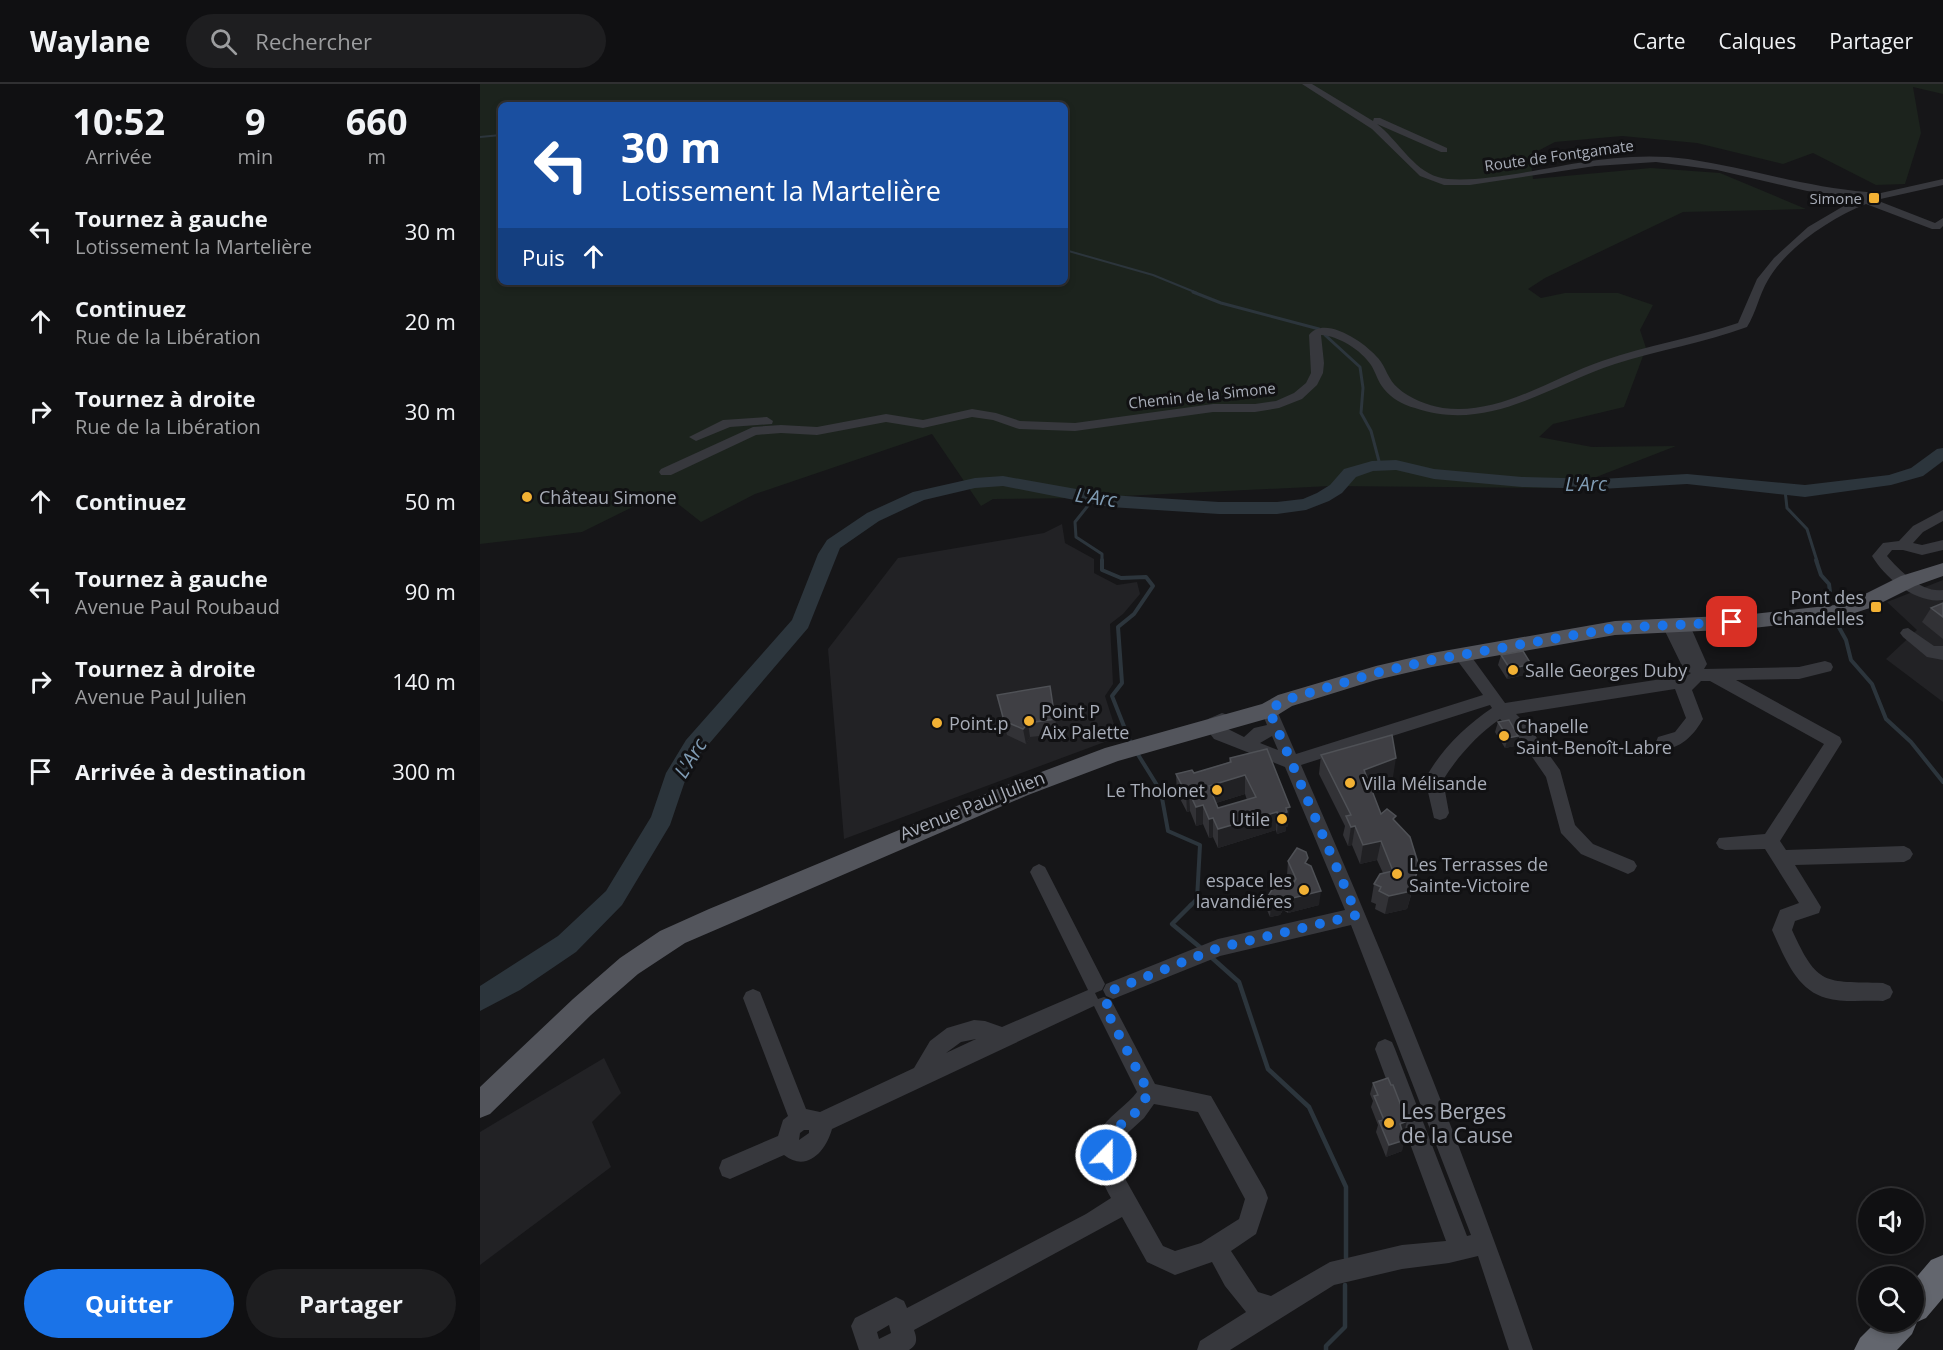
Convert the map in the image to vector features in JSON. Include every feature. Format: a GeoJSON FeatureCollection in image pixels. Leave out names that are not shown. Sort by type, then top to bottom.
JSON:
{"type":"FeatureCollection","features":[{"type":"Feature","properties":{"kind":"highway"},"geometry":{"type":"LineString","coordinates":[[1924,1294],[1943,1272]]}},
{"type":"Feature","properties":{"kind":"highway"},"geometry":{"type":"LineString","coordinates":[[1872,1350],[1890,1332]]}},
{"type":"Feature","properties":{"kind":"main road","name":"Avenue Paul Julien"},"geometry":{"type":"LineString","coordinates":[[1135,745],[1213,727],[1376,673],[1432,660],[1615,628],[1786,618],[1836,612],[1866,602],[1908,581],[1943,568]]}},
{"type":"Feature","properties":{"kind":"main road","name":"Avenue Paul Julien"},"geometry":{"type":"LineString","coordinates":[[509,1076],[629,966],[669,939],[718,916],[1020,789],[1197,720],[1268,708]]}},
{"type":"Feature","properties":{"kind":"main road"},"geometry":{"type":"LineString","coordinates":[[480,1097],[509,1076]]}},
{"type":"Feature","properties":{"kind":"main road"},"geometry":{"type":"LineString","coordinates":[[480,1105],[509,1076]]}},
{"type":"Feature","properties":{"kind":"street","name":"Route de Fontgamate"},"geometry":{"type":"LineString","coordinates":[[1306,84],[1381,130],[1419,172],[1437,180],[1478,181],[1608,162],[1659,159],[1691,162],[1828,191],[1856,195],[1883,195]]}},
{"type":"Feature","properties":{"kind":"street"},"geometry":{"type":"LineString","coordinates":[[1334,89],[1358,110],[1358,114],[1369,115],[1413,138],[1444,150]]}},
{"type":"Feature","properties":{"kind":"street"},"geometry":{"type":"LineString","coordinates":[[1883,195],[1943,182]]}},
{"type":"Feature","properties":{"kind":"street","name":"Chemin de la Simone"},"geometry":{"type":"LineString","coordinates":[[666,472],[753,431],[781,429],[818,431],[886,418],[923,424],[972,413],[996,417],[1019,425],[1075,427],[1213,408],[1255,408],[1279,404],[1298,396],[1311,384],[1317,373],[1318,363],[1315,335],[1318,331],[1326,330],[1339,335],[1371,356],[1389,387],[1402,397],[1422,407],[1456,412],[1493,408],[1607,363],[1719,334],[1743,325],[1764,278],[1786,252],[1829,216],[1863,199],[1883,195]]}},
{"type":"Feature","properties":{"kind":"street"},"geometry":{"type":"LineString","coordinates":[[1863,199],[1935,227],[1943,221]]}},
{"type":"Feature","properties":{"kind":"street"},"geometry":{"type":"LineString","coordinates":[[696,437],[728,423],[763,421],[806,425],[818,431]]}},
{"type":"Feature","properties":{"kind":"street"},"geometry":{"type":"LineString","coordinates":[[1903,545],[1918,529],[1943,515]]}},
{"type":"Feature","properties":{"kind":"street"},"geometry":{"type":"LineString","coordinates":[[1943,546],[1922,550],[1903,545],[1888,546],[1879,556],[1885,564],[1928,595],[1943,595]]}},
{"type":"Feature","properties":{"kind":"street"},"geometry":{"type":"LineString","coordinates":[[1676,625],[1690,666],[1700,675],[1834,742],[1770,841]]}},
{"type":"Feature","properties":{"kind":"street"},"geometry":{"type":"LineString","coordinates":[[1908,633],[1933,653],[1938,650],[1943,654]]}},
{"type":"Feature","properties":{"kind":"street"},"geometry":{"type":"LineString","coordinates":[[1462,656],[1497,704],[1524,730],[1554,775],[1567,828],[1587,849],[1628,866]]}},
{"type":"Feature","properties":{"kind":"street"},"geometry":{"type":"LineString","coordinates":[[1213,727],[1220,734],[1291,762],[1497,704],[1700,675],[1799,674],[1825,667]]}},
{"type":"Feature","properties":{"kind":"street"},"geometry":{"type":"LineString","coordinates":[[1664,741],[1681,737],[1695,719],[1683,689],[1700,675]]}},
{"type":"Feature","properties":{"kind":"street"},"geometry":{"type":"LineString","coordinates":[[1440,813],[1434,779],[1466,738],[1497,704]]}},
{"type":"Feature","properties":{"kind":"street"},"geometry":{"type":"LineString","coordinates":[[1245,745],[1260,733],[1268,708]]}},
{"type":"Feature","properties":{"kind":"street"},"geometry":{"type":"LineString","coordinates":[[1268,708],[1357,915],[1485,1243],[1521,1350]]}},
{"type":"Feature","properties":{"kind":"street"},"geometry":{"type":"LineString","coordinates":[[1725,843],[1770,841]]}},
{"type":"Feature","properties":{"kind":"street"},"geometry":{"type":"LineString","coordinates":[[1770,841],[1812,907],[1787,916],[1782,930],[1796,961],[1807,977],[1828,990],[1883,992]]}},
{"type":"Feature","properties":{"kind":"street"},"geometry":{"type":"LineString","coordinates":[[1781,858],[1904,854]]}},
{"type":"Feature","properties":{"kind":"street"},"geometry":{"type":"LineString","coordinates":[[1039,872],[1149,1093]]}},
{"type":"Feature","properties":{"kind":"street"},"geometry":{"type":"LineString","coordinates":[[730,1168],[787,1143],[791,1127],[810,1122],[922,1075],[1002,1037],[1188,959],[1218,948],[1357,915]]}},
{"type":"Feature","properties":{"kind":"street"},"geometry":{"type":"LineString","coordinates":[[753,998],[810,1122]]}},
{"type":"Feature","properties":{"kind":"street"},"geometry":{"type":"LineString","coordinates":[[1384,1049],[1461,1249]]}},
{"type":"Feature","properties":{"kind":"street"},"geometry":{"type":"LineString","coordinates":[[1399,1086],[1421,1080]]}},
{"type":"Feature","properties":{"kind":"street"},"geometry":{"type":"LineString","coordinates":[[1149,1093],[1204,1103],[1257,1198],[1248,1226],[1207,1252],[1175,1263],[1155,1254],[1113,1180],[1106,1155],[1110,1134],[1136,1112],[1149,1093]]}},
{"type":"Feature","properties":{"kind":"street"},"geometry":{"type":"LineString","coordinates":[[901,1324],[1094,1222],[1126,1202]]}},
{"type":"Feature","properties":{"kind":"street"},"geometry":{"type":"LineString","coordinates":[[1209,1350],[1272,1308],[1330,1274],[1401,1257],[1461,1249],[1485,1243]]}},
{"type":"Feature","properties":{"kind":"street"},"geometry":{"type":"LineString","coordinates":[[1216,1247],[1251,1302],[1272,1308]]}},
{"type":"Feature","properties":{"kind":"street"},"geometry":{"type":"LineString","coordinates":[[871,1350],[864,1326],[896,1309],[905,1339],[884,1350]]}},
{"type":"Feature","properties":{"kind":"shaded area"},"geometry":{"type":"Polygon","coordinates":[[[480,84],[1943,84],[1943,94],[1913,87],[1921,133],[1905,184],[1876,185],[1813,153],[1783,164],[1697,143],[1622,136],[1555,142],[1530,155],[1533,179],[1651,168],[1720,173],[1806,209],[1683,212],[1545,278],[1528,289],[1541,298],[1565,293],[1618,293],[1653,305],[1640,330],[1646,348],[1624,407],[1553,424],[1539,437],[1592,447],[1676,446],[1568,488],[1330,486],[1082,498],[993,499],[981,506],[932,434],[755,494],[701,522],[663,492],[582,532],[480,544],[480,84]]]}},
{"type":"Feature","properties":{"kind":"shaded area"},"geometry":{"type":"Polygon","coordinates":[[[1062,524],[1065,543],[1094,559],[1094,573],[1117,585],[1137,582],[1140,594],[1123,614],[1110,624],[1113,684],[1105,696],[1118,737],[844,839],[828,649],[898,558],[1044,533],[1062,524]]]}},
{"type":"Feature","properties":{"kind":"shaded area"},"geometry":{"type":"Polygon","coordinates":[[[1943,580],[1943,702],[1886,659],[1917,630],[1887,602],[1943,580]]]}},
{"type":"Feature","properties":{"kind":"shaded area"},"geometry":{"type":"Polygon","coordinates":[[[604,1058],[621,1093],[592,1122],[611,1167],[480,1265],[480,1132],[604,1058]]]}},
{"type":"Feature","properties":{"kind":"building"},"geometry":{"type":"Polygon","coordinates":[[[1943,603],[1943,617],[1931,608],[1943,603]]]}},
{"type":"Feature","properties":{"kind":"building"},"geometry":{"type":"Polygon","coordinates":[[[1523,651],[1531,664],[1510,669],[1501,655],[1523,651]]]}},
{"type":"Feature","properties":{"kind":"building"},"geometry":{"type":"Polygon","coordinates":[[[1050,686],[1055,719],[1028,723],[1023,729],[1004,721],[997,695],[1050,686]]]}},
{"type":"Feature","properties":{"kind":"building"},"geometry":{"type":"Polygon","coordinates":[[[1509,720],[1518,736],[1508,738],[1498,722],[1509,720]]]}},
{"type":"Feature","properties":{"kind":"building"},"geometry":{"type":"Polygon","coordinates":[[[1392,735],[1396,758],[1364,770],[1381,814],[1387,809],[1396,816],[1393,819],[1410,837],[1419,866],[1411,891],[1389,896],[1379,891],[1381,887],[1374,884],[1380,874],[1393,871],[1381,841],[1363,845],[1355,826],[1351,827],[1346,816],[1351,815],[1321,755],[1392,735]]]}},
{"type":"Feature","properties":{"kind":"building"},"geometry":{"type":"Polygon","coordinates":[[[1267,749],[1290,807],[1286,808],[1287,812],[1278,815],[1277,812],[1218,829],[1213,818],[1209,819],[1203,805],[1196,807],[1176,774],[1192,770],[1194,773],[1231,762],[1230,758],[1267,749]],[[1245,775],[1209,786],[1218,808],[1256,797],[1245,775]]]}},
{"type":"Feature","properties":{"kind":"building"},"geometry":{"type":"Polygon","coordinates":[[[1297,848],[1306,852],[1308,858],[1305,863],[1311,866],[1321,891],[1289,899],[1284,897],[1281,901],[1271,904],[1268,896],[1273,888],[1294,882],[1296,879],[1288,861],[1297,848]]]}},
{"type":"Feature","properties":{"kind":"building"},"geometry":{"type":"Polygon","coordinates":[[[1388,1078],[1407,1121],[1400,1124],[1405,1140],[1389,1145],[1379,1121],[1384,1120],[1374,1096],[1378,1095],[1373,1083],[1388,1078]]]}},
{"type":"Feature","properties":{"kind":"waterway"},"geometry":{"type":"LineString","coordinates":[[480,137],[498,135]]}},
{"type":"Feature","properties":{"kind":"waterway"},"geometry":{"type":"LineString","coordinates":[[1068,251],[1153,275],[1197,293]]}},
{"type":"Feature","properties":{"kind":"waterway"},"geometry":{"type":"LineString","coordinates":[[1193,292],[1221,303],[1319,329]]}},
{"type":"Feature","properties":{"kind":"waterway"},"geometry":{"type":"LineString","coordinates":[[1325,335],[1360,367],[1363,388],[1361,413],[1371,431],[1380,465]]}},
{"type":"Feature","properties":{"kind":"waterway","name":"L'Arc"},"geometry":{"type":"LineString","coordinates":[[480,999],[511,982],[567,944],[614,898],[662,819],[677,773],[694,746],[801,623],[827,554],[833,544],[873,517],[919,496],[975,483],[1003,481],[1110,501],[1219,508],[1277,508],[1306,504],[1323,497],[1336,489],[1350,473],[1372,466],[1396,465],[1434,474],[1522,482],[1601,484],[1687,479],[1805,491],[1891,480],[1917,472],[1943,453]]}},
{"type":"Feature","properties":{"kind":"waterway"},"geometry":{"type":"LineString","coordinates":[[1785,490],[1787,508],[1807,529],[1817,561]]}},
{"type":"Feature","properties":{"kind":"waterway"},"geometry":{"type":"LineString","coordinates":[[1094,498],[1075,522],[1076,537],[1102,554],[1102,570],[1121,578],[1146,577],[1153,586],[1134,614],[1118,627],[1122,683],[1112,696],[1131,744]]}},
{"type":"Feature","properties":{"kind":"waterway"},"geometry":{"type":"LineString","coordinates":[[1816,560],[1821,575],[1829,584],[1830,592]]}},
{"type":"Feature","properties":{"kind":"waterway"},"geometry":{"type":"LineString","coordinates":[[1836,622],[1846,640],[1851,660],[1872,684],[1886,719],[1911,742],[1943,782]]}},
{"type":"Feature","properties":{"kind":"waterway"},"geometry":{"type":"LineString","coordinates":[[1137,753],[1160,790]]}},
{"type":"Feature","properties":{"kind":"waterway"},"geometry":{"type":"LineString","coordinates":[[1162,798],[1168,831],[1200,845],[1197,899],[1172,924],[1201,948]]}},
{"type":"Feature","properties":{"kind":"waterway"},"geometry":{"type":"LineString","coordinates":[[1211,957],[1239,982],[1268,1069],[1309,1107],[1346,1187],[1346,1258]]}},
{"type":"Feature","properties":{"kind":"waterway"},"geometry":{"type":"LineString","coordinates":[[1326,1350],[1326,1346],[1345,1327],[1345,1285]]}},
{"type":"Feature","properties":{"kind":"place","name":"Simone"},"geometry":{"type":"Point","coordinates":[1874,198]}},
{"type":"Feature","properties":{"kind":"place","name":"Château Simone"},"geometry":{"type":"Point","coordinates":[527,497]}},
{"type":"Feature","properties":{"kind":"place","name":"Pont des Chandelles"},"geometry":{"type":"Point","coordinates":[1876,607]}},
{"type":"Feature","properties":{"kind":"place","name":"Salle Georges Duby"},"geometry":{"type":"Point","coordinates":[1513,670]}},
{"type":"Feature","properties":{"kind":"place","name":"Point P Aix Palette"},"geometry":{"type":"Point","coordinates":[1029,721]}},
{"type":"Feature","properties":{"kind":"place","name":"Point.p"},"geometry":{"type":"Point","coordinates":[937,723]}},
{"type":"Feature","properties":{"kind":"place","name":"Chapelle Saint-Benoît-Labre"},"geometry":{"type":"Point","coordinates":[1504,736]}},
{"type":"Feature","properties":{"kind":"place","name":"Villa Mélisande"},"geometry":{"type":"Point","coordinates":[1350,783]}},
{"type":"Feature","properties":{"kind":"place","name":"Le Tholonet"},"geometry":{"type":"Point","coordinates":[1217,790]}},
{"type":"Feature","properties":{"kind":"place","name":"Utile"},"geometry":{"type":"Point","coordinates":[1282,819]}},
{"type":"Feature","properties":{"kind":"place","name":"Les Terrasses de Sainte-Victoire"},"geometry":{"type":"Point","coordinates":[1397,874]}},
{"type":"Feature","properties":{"kind":"place","name":"espace les lavandiéres"},"geometry":{"type":"Point","coordinates":[1304,890]}},
{"type":"Feature","properties":{"kind":"place","name":"Les Berges de la Cause"},"geometry":{"type":"Point","coordinates":[1389,1123]}},
{"type":"Feature","properties":{"kind":"route"},"geometry":{"type":"LineString","coordinates":[[1106,1155],[1110,1134],[1136,1112],[1149,1093],[1104,1006],[1113,998],[1113,990],[1218,948],[1357,915],[1269,710],[1285,700],[1376,673],[1432,660],[1615,628],[1732,622]]}}]}
